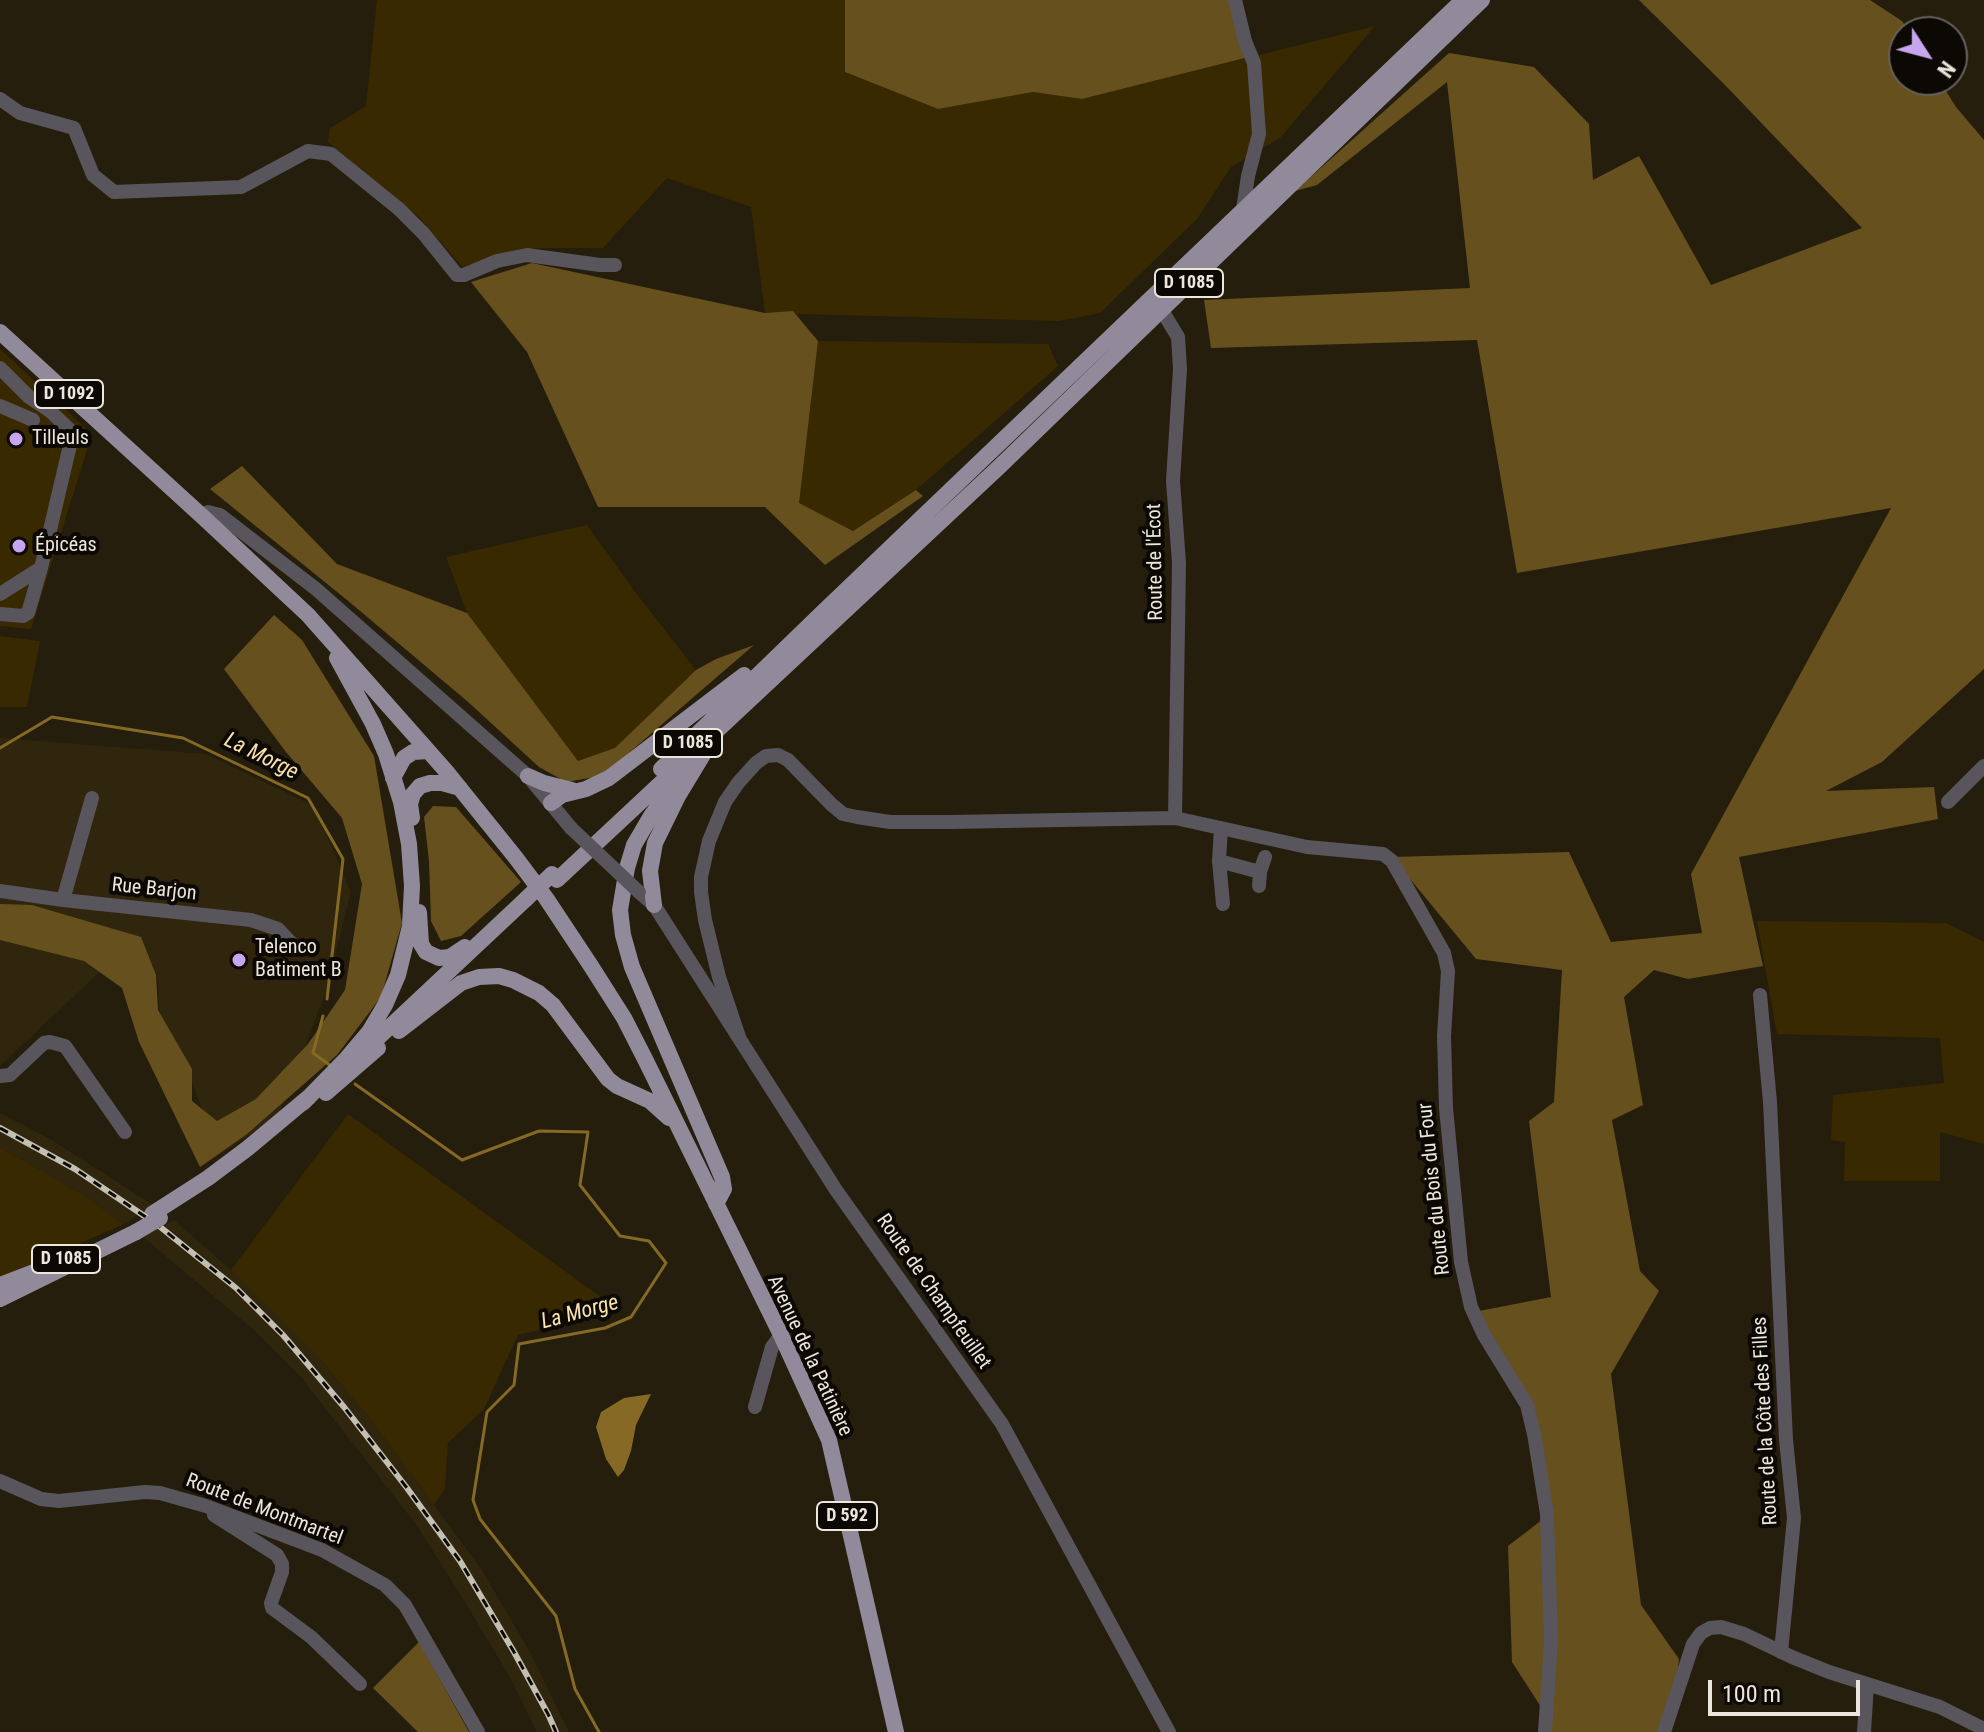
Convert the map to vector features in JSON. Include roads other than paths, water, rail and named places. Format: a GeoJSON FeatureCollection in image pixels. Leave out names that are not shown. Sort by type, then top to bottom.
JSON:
{"type":"FeatureCollection","features":[{"type":"Feature","properties":{"kind":"main road","name":"D 1085"},"geometry":{"type":"LineString","coordinates":[[0,1296],[64,1268],[212,1184],[252,1155],[388,1039],[534,900],[824,611],[1463,0]]}},
{"type":"Feature","properties":{"kind":"main road","name":"D 1085"},"geometry":{"type":"LineString","coordinates":[[554,877],[733,717],[998,468],[1482,0]]}},
{"type":"Feature","properties":{"kind":"main road","name":"D 1092"},"geometry":{"type":"LineString","coordinates":[[0,332],[308,615],[460,788],[534,900]]}},
{"type":"Feature","properties":{"kind":"main road"},"geometry":{"type":"LineString","coordinates":[[551,803],[562,795],[586,789],[609,778],[824,611]]}},
{"type":"Feature","properties":{"kind":"main road"},"geometry":{"type":"LineString","coordinates":[[303,1103],[369,1032],[385,1005],[398,975],[410,926],[412,886],[409,844],[401,802],[386,754],[344,669],[308,615]]}},
{"type":"Feature","properties":{"kind":"main road"},"geometry":{"type":"LineString","coordinates":[[716,1204],[724,1189],[722,1177],[632,967],[620,910],[634,845],[670,788],[733,717]]}},
{"type":"Feature","properties":{"kind":"main road"},"geometry":{"type":"LineString","coordinates":[[654,905],[650,871],[655,843],[708,746]]}},
{"type":"Feature","properties":{"kind":"main road"},"geometry":{"type":"LineString","coordinates":[[393,778],[404,758],[413,752],[428,751]]}},
{"type":"Feature","properties":{"kind":"main road"},"geometry":{"type":"LineString","coordinates":[[528,776],[578,791]]}},
{"type":"Feature","properties":{"kind":"main road"},"geometry":{"type":"LineString","coordinates":[[460,788],[442,783],[420,786],[410,804],[418,851],[419,929],[421,944],[426,952],[439,958],[450,957],[534,900]]}},
{"type":"Feature","properties":{"kind":"main road","name":"D 1085"},"geometry":{"type":"LineString","coordinates":[[156,1216],[303,1103],[534,900]]}},
{"type":"Feature","properties":{"kind":"main road","name":"D 592"},"geometry":{"type":"LineString","coordinates":[[534,900],[624,1018],[646,1061]]}},
{"type":"Feature","properties":{"kind":"main road"},"geometry":{"type":"LineString","coordinates":[[388,1039],[461,983],[479,977],[499,976],[526,985],[553,1005],[608,1079],[650,1101],[679,1128]]}},
{"type":"Feature","properties":{"kind":"main road"},"geometry":{"type":"LineString","coordinates":[[617,1086],[629,1084],[639,1076],[646,1061]]}},
{"type":"Feature","properties":{"kind":"main road","name":"Avenue de la Patinière"},"geometry":{"type":"LineString","coordinates":[[646,1061],[781,1335],[829,1440],[896,1732]]}},
{"type":"Feature","properties":{"kind":"main road","name":"D 1085"},"geometry":{"type":"LineString","coordinates":[[0,1285],[61,1262],[133,1229]]}},
{"type":"Feature","properties":{"kind":"street"},"geometry":{"type":"LineString","coordinates":[[1235,0],[1254,63],[1259,134],[1243,209]]}},
{"type":"Feature","properties":{"kind":"street"},"geometry":{"type":"LineString","coordinates":[[0,99],[20,113],[74,128],[93,175],[114,192],[241,187],[308,151],[331,154],[415,225],[457,275],[497,261],[527,255],[615,265]]}},
{"type":"Feature","properties":{"kind":"street","name":"Route de l'Écot"},"geometry":{"type":"LineString","coordinates":[[1161,309],[1178,337],[1180,369],[1173,481],[1179,563],[1175,818]]}},
{"type":"Feature","properties":{"kind":"street"},"geometry":{"type":"LineString","coordinates":[[0,368],[29,397],[70,430],[71,441],[28,613],[23,616],[0,614]]}},
{"type":"Feature","properties":{"kind":"street"},"geometry":{"type":"LineString","coordinates":[[0,406],[33,420]]}},
{"type":"Feature","properties":{"kind":"street","name":"Route de Champfeuillet"},"geometry":{"type":"LineString","coordinates":[[203,517],[208,512],[220,515],[316,589],[528,776],[571,828],[654,905],[836,1190],[1002,1424],[1169,1732]]}},
{"type":"Feature","properties":{"kind":"street"},"geometry":{"type":"LineString","coordinates":[[0,594],[41,568]]}},
{"type":"Feature","properties":{"kind":"street","name":"Route du Bois du Four"},"geometry":{"type":"LineString","coordinates":[[739,1037],[719,977],[705,920],[701,877],[709,841],[725,802],[738,783],[766,756],[778,755],[788,760],[843,814],[857,817],[890,822],[1175,818],[1307,847],[1383,854],[1392,861],[1444,953],[1448,971],[1444,1036],[1446,1108],[1461,1262],[1471,1307],[1484,1335],[1527,1405],[1534,1434],[1547,1514],[1551,1641],[1545,1732]]}},
{"type":"Feature","properties":{"kind":"street"},"geometry":{"type":"LineString","coordinates":[[1948,802],[1984,766]]}},
{"type":"Feature","properties":{"kind":"street"},"geometry":{"type":"LineString","coordinates":[[63,900],[92,798]]}},
{"type":"Feature","properties":{"kind":"street"},"geometry":{"type":"LineString","coordinates":[[1221,828],[1219,861],[1223,904]]}},
{"type":"Feature","properties":{"kind":"street"},"geometry":{"type":"LineString","coordinates":[[1219,861],[1260,879],[1265,857]]}},
{"type":"Feature","properties":{"kind":"street","name":"Rue Barjon"},"geometry":{"type":"LineString","coordinates":[[0,891],[251,920],[278,929],[296,948]]}},
{"type":"Feature","properties":{"kind":"street","name":"Route de la Côte des Filles"},"geometry":{"type":"LineString","coordinates":[[1760,995],[1770,1102],[1786,1440],[1794,1518],[1781,1652]]}},
{"type":"Feature","properties":{"kind":"street"},"geometry":{"type":"LineString","coordinates":[[0,1076],[10,1075],[44,1043],[65,1046],[125,1132]]}},
{"type":"Feature","properties":{"kind":"street"},"geometry":{"type":"LineString","coordinates":[[755,1407],[772,1347],[781,1335]]}},
{"type":"Feature","properties":{"kind":"street","name":"Route de Montmartel"},"geometry":{"type":"LineString","coordinates":[[0,1481],[41,1499],[59,1501],[145,1492],[176,1497],[322,1550],[385,1585],[405,1605],[478,1732]]}},
{"type":"Feature","properties":{"kind":"street"},"geometry":{"type":"LineString","coordinates":[[206,1506],[220,1519],[277,1555],[282,1572],[272,1608],[311,1637],[360,1684]]}},
{"type":"Feature","properties":{"kind":"street"},"geometry":{"type":"LineString","coordinates":[[1664,1732],[1693,1644],[1701,1633],[1721,1627],[1867,1685],[1940,1707],[1984,1729]]}},
{"type":"Feature","properties":{"kind":"street"},"geometry":{"type":"LineString","coordinates":[[1864,1732],[1867,1685]]}},
{"type":"Feature","properties":{"kind":"waterway","name":"La Morge"},"geometry":{"type":"LineString","coordinates":[[0,748],[52,717],[183,738],[308,798],[343,859],[327,999]]}},
{"type":"Feature","properties":{"kind":"waterway","name":"La Morge"},"geometry":{"type":"LineString","coordinates":[[323,1016],[313,1053],[331,1066]]}},
{"type":"Feature","properties":{"kind":"waterway","name":"La Morge"},"geometry":{"type":"LineString","coordinates":[[355,1084],[462,1160],[539,1131],[588,1132],[580,1185],[620,1236],[649,1241],[666,1263],[631,1317],[605,1328],[519,1344],[514,1385],[487,1412],[473,1500],[480,1519],[556,1616],[575,1689],[599,1732]]}},
{"type":"Feature","properties":{"kind":"railway"},"geometry":{"type":"LineString","coordinates":[[0,1128],[75,1169],[159,1226],[236,1288],[283,1335],[344,1407],[460,1561],[514,1652],[556,1732]]}},
{"type":"Feature","properties":{"kind":"place","name":"Tilleuls"},"geometry":{"type":"Point","coordinates":[16,439]}},
{"type":"Feature","properties":{"kind":"place","name":"Épicéas"},"geometry":{"type":"Point","coordinates":[19,546]}},
{"type":"Feature","properties":{"kind":"place","name":"Telenco Batiment B"},"geometry":{"type":"Point","coordinates":[239,960]}}]}
